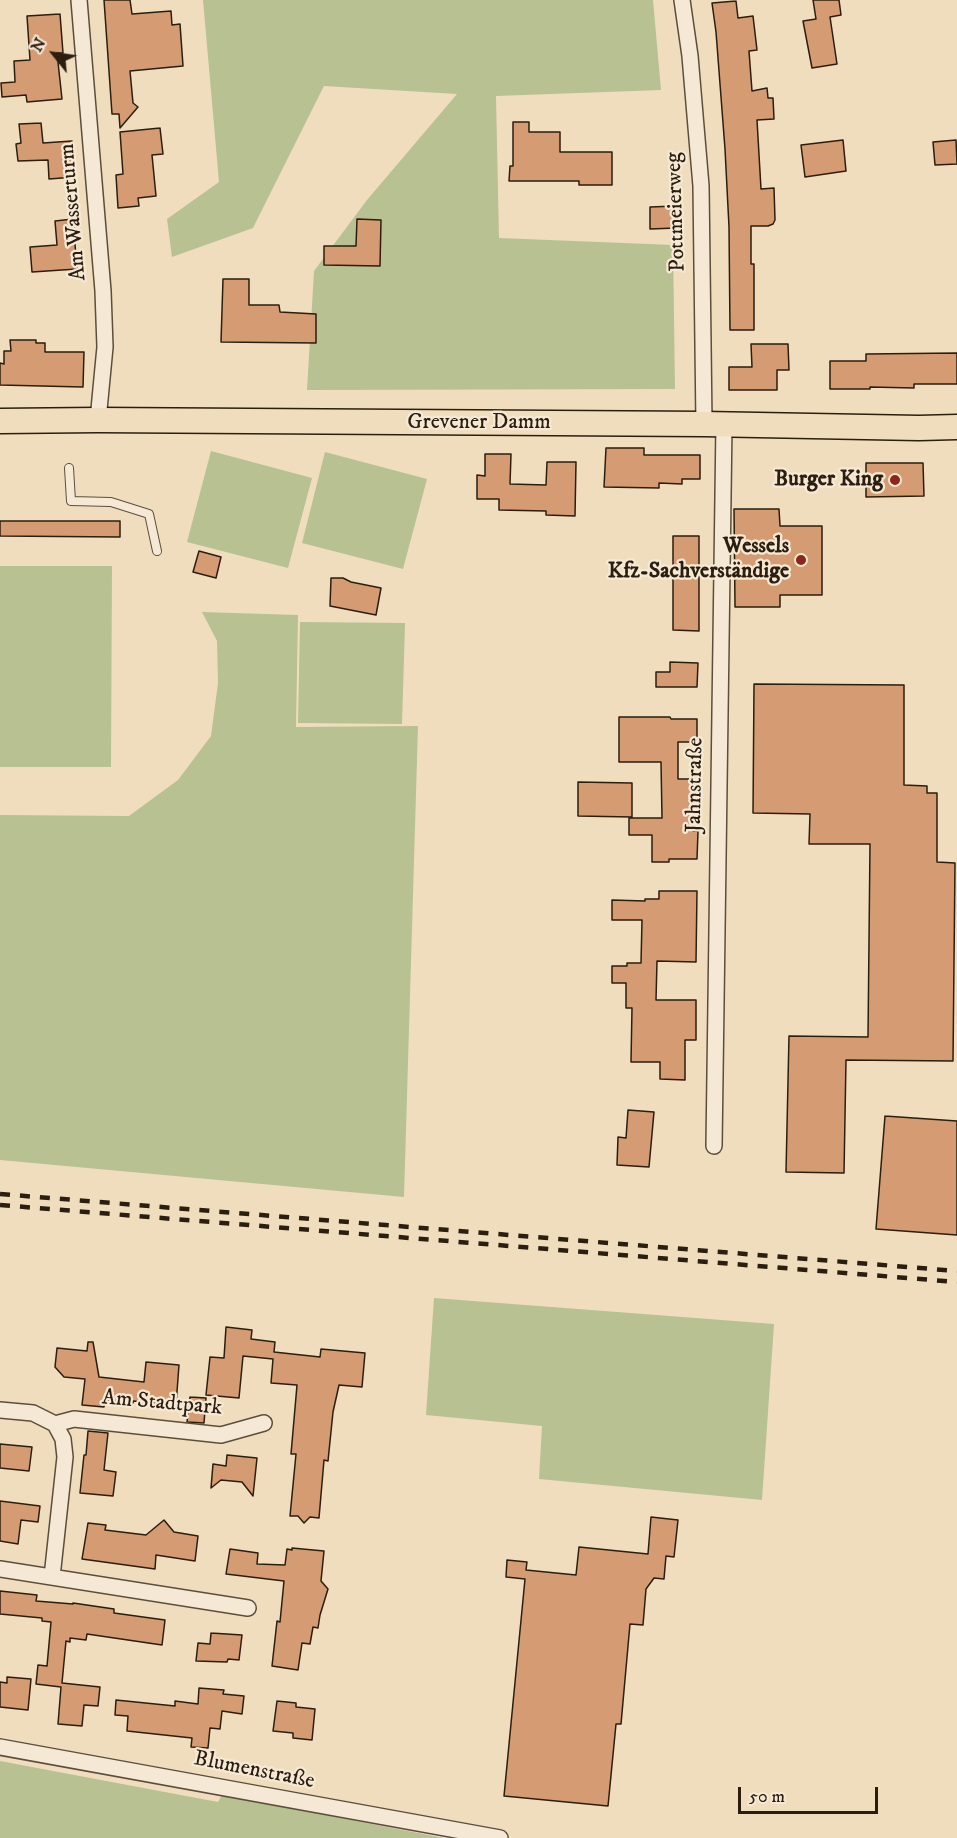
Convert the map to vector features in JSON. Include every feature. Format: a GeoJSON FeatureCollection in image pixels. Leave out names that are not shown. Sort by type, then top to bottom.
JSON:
{"type":"FeatureCollection","features":[{"type":"Feature","properties":{"kind":"main road","name":"Grevener Damm"},"geometry":{"type":"LineString","coordinates":[[0,421],[957,427]]}},
{"type":"Feature","properties":{"kind":"street","name":"Am Wasserturm"},"geometry":{"type":"LineString","coordinates":[[79,0],[103,291],[105,347],[98,420]]}},
{"type":"Feature","properties":{"kind":"street","name":"Pottmeierweg"},"geometry":{"type":"LineString","coordinates":[[682,0],[690,56],[700,186],[714,424]]}},
{"type":"Feature","properties":{"kind":"street","name":"Jahnstraße"},"geometry":{"type":"LineString","coordinates":[[714,424],[714,1146]]}},
{"type":"Feature","properties":{"kind":"street"},"geometry":{"type":"LineString","coordinates":[[0,1410],[33,1413],[55,1424],[63,1439],[65,1457],[52,1577]]}},
{"type":"Feature","properties":{"kind":"street","name":"Am Stadtpark"},"geometry":{"type":"LineString","coordinates":[[55,1424],[74,1419],[221,1435],[264,1423]]}},
{"type":"Feature","properties":{"kind":"street"},"geometry":{"type":"LineString","coordinates":[[0,1569],[248,1608]]}},
{"type":"Feature","properties":{"kind":"street","name":"Blumenstraße"},"geometry":{"type":"LineString","coordinates":[[0,1747],[500,1838]]}},
{"type":"Feature","properties":{"kind":"lane"},"geometry":{"type":"LineString","coordinates":[[69,468],[71,501],[111,502],[149,514],[157,551]]}},
{"type":"Feature","properties":{"kind":"green space"},"geometry":{"type":"Polygon","coordinates":[[[203,0],[653,0],[661,90],[496,96],[499,238],[673,245],[675,389],[307,390],[314,271],[367,200],[457,94],[324,86],[253,228],[172,257],[167,219],[219,182],[203,0]]]}},
{"type":"Feature","properties":{"kind":"green space"},"geometry":{"type":"Polygon","coordinates":[[[211,451],[312,478],[288,568],[187,542],[211,451]]]}},
{"type":"Feature","properties":{"kind":"green space"},"geometry":{"type":"Polygon","coordinates":[[[325,452],[427,479],[403,569],[302,543],[325,452]]]}},
{"type":"Feature","properties":{"kind":"green space"},"geometry":{"type":"Polygon","coordinates":[[[0,566],[112,566],[111,767],[0,767],[0,566]]]}},
{"type":"Feature","properties":{"kind":"green space"},"geometry":{"type":"Polygon","coordinates":[[[202,612],[298,615],[296,727],[418,726],[404,1197],[0,1160],[0,815],[129,816],[178,780],[211,736],[218,683],[217,641],[202,612]]]}},
{"type":"Feature","properties":{"kind":"green space"},"geometry":{"type":"Polygon","coordinates":[[[300,622],[405,623],[402,724],[298,723],[300,622]]]}},
{"type":"Feature","properties":{"kind":"green space"},"geometry":{"type":"Polygon","coordinates":[[[434,1298],[774,1324],[762,1500],[539,1479],[542,1426],[426,1415],[434,1298]]]}},
{"type":"Feature","properties":{"kind":"green space"},"geometry":{"type":"Polygon","coordinates":[[[0,1761],[218,1802],[222,1795],[444,1838],[0,1838],[0,1761]]]}},
{"type":"Feature","properties":{"kind":"building"},"geometry":{"type":"Polygon","coordinates":[[[104,0],[130,0],[132,14],[171,11],[172,25],[180,24],[183,66],[130,71],[133,103],[138,107],[120,128],[119,114],[112,114],[104,0]]]}},
{"type":"Feature","properties":{"kind":"building"},"geometry":{"type":"Polygon","coordinates":[[[813,0],[839,0],[841,15],[830,17],[837,64],[812,68],[803,21],[816,19],[813,0]]]}},
{"type":"Feature","properties":{"kind":"building"},"geometry":{"type":"Polygon","coordinates":[[[736,1],[738,18],[753,16],[757,50],[749,51],[752,91],[767,88],[768,98],[773,98],[774,119],[757,120],[761,189],[774,188],[775,220],[768,226],[751,226],[751,264],[754,264],[754,330],[730,330],[729,227],[725,149],[712,3],[736,1]]]}},
{"type":"Feature","properties":{"kind":"building"},"geometry":{"type":"Polygon","coordinates":[[[60,14],[63,53],[57,53],[62,99],[27,102],[26,95],[2,97],[1,83],[15,82],[14,61],[30,60],[27,16],[60,14]]]}},
{"type":"Feature","properties":{"kind":"building"},"geometry":{"type":"Polygon","coordinates":[[[513,122],[529,122],[529,132],[560,132],[560,152],[612,152],[612,185],[579,185],[579,181],[509,181],[510,166],[513,166],[513,122]]]}},
{"type":"Feature","properties":{"kind":"building"},"geometry":{"type":"Polygon","coordinates":[[[41,123],[43,143],[72,141],[75,177],[49,179],[48,160],[18,161],[16,144],[21,143],[19,124],[41,123]]]}},
{"type":"Feature","properties":{"kind":"building"},"geometry":{"type":"Polygon","coordinates":[[[160,128],[163,154],[152,155],[156,196],[138,198],[139,206],[118,208],[116,175],[123,174],[120,132],[160,128]]]}},
{"type":"Feature","properties":{"kind":"building"},"geometry":{"type":"Polygon","coordinates":[[[843,140],[846,171],[805,177],[801,145],[843,140]]]}},
{"type":"Feature","properties":{"kind":"building"},"geometry":{"type":"Polygon","coordinates":[[[956,140],[957,164],[935,165],[933,142],[956,140]]]}},
{"type":"Feature","properties":{"kind":"building"},"geometry":{"type":"Polygon","coordinates":[[[676,206],[676,228],[650,229],[650,207],[676,206]]]}},
{"type":"Feature","properties":{"kind":"building"},"geometry":{"type":"Polygon","coordinates":[[[73,219],[77,269],[32,272],[30,247],[57,245],[55,221],[73,219]]]}},
{"type":"Feature","properties":{"kind":"building"},"geometry":{"type":"Polygon","coordinates":[[[357,219],[381,220],[380,266],[324,265],[324,246],[356,246],[357,219]]]}},
{"type":"Feature","properties":{"kind":"building"},"geometry":{"type":"Polygon","coordinates":[[[223,279],[249,279],[249,305],[279,305],[280,312],[316,314],[316,343],[221,342],[223,279]]]}},
{"type":"Feature","properties":{"kind":"building"},"geometry":{"type":"Polygon","coordinates":[[[10,340],[36,340],[36,343],[45,343],[45,352],[84,352],[83,387],[0,385],[0,363],[4,364],[4,351],[11,351],[10,340]]]}},
{"type":"Feature","properties":{"kind":"building"},"geometry":{"type":"Polygon","coordinates":[[[751,344],[788,344],[789,370],[777,370],[777,390],[729,390],[729,367],[752,367],[751,344]]]}},
{"type":"Feature","properties":{"kind":"building"},"geometry":{"type":"Polygon","coordinates":[[[957,353],[957,384],[914,384],[914,388],[830,389],[830,361],[866,361],[866,354],[957,353]]]}},
{"type":"Feature","properties":{"kind":"building"},"geometry":{"type":"Polygon","coordinates":[[[606,448],[644,448],[644,455],[700,455],[700,479],[682,479],[682,484],[659,483],[659,488],[604,487],[606,448]]]}},
{"type":"Feature","properties":{"kind":"building"},"geometry":{"type":"Polygon","coordinates":[[[485,454],[511,454],[510,484],[546,485],[547,462],[576,462],[575,516],[546,515],[546,511],[499,510],[499,499],[477,499],[477,475],[485,476],[485,454]]]}},
{"type":"Feature","properties":{"kind":"building","name":"Burger King"},"geometry":{"type":"Polygon","coordinates":[[[866,463],[923,463],[924,496],[866,497],[866,463]]]}},
{"type":"Feature","properties":{"kind":"building"},"geometry":{"type":"Polygon","coordinates":[[[734,509],[779,509],[780,526],[822,526],[822,595],[780,595],[780,607],[735,607],[734,509]]]}},
{"type":"Feature","properties":{"kind":"building"},"geometry":{"type":"Polygon","coordinates":[[[0,521],[120,521],[120,537],[0,536],[0,521]]]}},
{"type":"Feature","properties":{"kind":"building"},"geometry":{"type":"Polygon","coordinates":[[[673,536],[699,536],[699,631],[673,630],[673,536]]]}},
{"type":"Feature","properties":{"kind":"building"},"geometry":{"type":"Polygon","coordinates":[[[199,551],[221,557],[216,578],[193,572],[199,551]]]}},
{"type":"Feature","properties":{"kind":"building"},"geometry":{"type":"Polygon","coordinates":[[[331,578],[343,578],[351,582],[381,588],[376,615],[330,606],[331,578]]]}},
{"type":"Feature","properties":{"kind":"building"},"geometry":{"type":"Polygon","coordinates":[[[670,662],[698,663],[697,687],[656,687],[656,672],[670,672],[670,662]]]}},
{"type":"Feature","properties":{"kind":"building"},"geometry":{"type":"Polygon","coordinates":[[[754,684],[904,685],[904,785],[927,786],[927,793],[937,793],[937,862],[955,863],[953,1061],[846,1060],[844,1173],[786,1172],[789,1036],[868,1037],[870,844],[809,844],[810,814],[753,813],[754,684]]]}},
{"type":"Feature","properties":{"kind":"building"},"geometry":{"type":"Polygon","coordinates":[[[619,717],[697,719],[697,742],[678,742],[678,779],[692,779],[693,831],[698,831],[697,859],[669,859],[669,862],[652,862],[652,835],[629,835],[629,818],[662,818],[661,762],[619,762],[619,717]]]}},
{"type":"Feature","properties":{"kind":"building"},"geometry":{"type":"Polygon","coordinates":[[[578,782],[632,783],[632,817],[578,816],[578,782]]]}},
{"type":"Feature","properties":{"kind":"building"},"geometry":{"type":"Polygon","coordinates":[[[659,891],[697,891],[696,962],[657,961],[656,1000],[696,1000],[696,1040],[685,1040],[685,1080],[660,1079],[660,1062],[631,1062],[632,1008],[626,1008],[626,983],[612,983],[612,966],[641,963],[642,920],[612,920],[612,900],[659,899],[659,891]]]}},
{"type":"Feature","properties":{"kind":"building"},"geometry":{"type":"Polygon","coordinates":[[[628,1110],[654,1112],[649,1167],[617,1165],[618,1137],[626,1138],[628,1110]]]}},
{"type":"Feature","properties":{"kind":"building"},"geometry":{"type":"Polygon","coordinates":[[[885,1116],[957,1121],[957,1235],[876,1229],[885,1116]]]}},
{"type":"Feature","properties":{"kind":"building"},"geometry":{"type":"Polygon","coordinates":[[[226,1327],[252,1330],[251,1339],[275,1342],[274,1352],[320,1357],[321,1349],[365,1353],[362,1387],[339,1385],[333,1412],[328,1461],[324,1460],[319,1518],[310,1517],[304,1523],[298,1516],[290,1516],[296,1454],[291,1454],[297,1385],[271,1383],[273,1359],[243,1356],[239,1398],[206,1395],[210,1357],[224,1358],[226,1327]]]}},
{"type":"Feature","properties":{"kind":"building"},"geometry":{"type":"Polygon","coordinates":[[[88,1342],[93,1342],[99,1377],[144,1382],[146,1362],[179,1365],[176,1405],[105,1400],[104,1407],[82,1405],[85,1379],[64,1377],[55,1367],[57,1348],[87,1351],[88,1342]]]}},
{"type":"Feature","properties":{"kind":"building"},"geometry":{"type":"Polygon","coordinates":[[[190,1397],[206,1398],[204,1423],[187,1422],[190,1397]]]}},
{"type":"Feature","properties":{"kind":"building"},"geometry":{"type":"Polygon","coordinates":[[[88,1431],[108,1433],[104,1470],[116,1472],[113,1496],[80,1493],[88,1431]]]}},
{"type":"Feature","properties":{"kind":"building"},"geometry":{"type":"Polygon","coordinates":[[[0,1444],[32,1447],[29,1471],[0,1468],[0,1444]]]}},
{"type":"Feature","properties":{"kind":"building"},"geometry":{"type":"Polygon","coordinates":[[[227,1455],[257,1458],[253,1496],[242,1482],[221,1480],[211,1488],[213,1464],[226,1466],[227,1455]]]}},
{"type":"Feature","properties":{"kind":"building"},"geometry":{"type":"Polygon","coordinates":[[[0,1501],[40,1506],[38,1522],[21,1520],[18,1544],[0,1541],[0,1501]]]}},
{"type":"Feature","properties":{"kind":"building"},"geometry":{"type":"Polygon","coordinates":[[[651,1517],[678,1520],[674,1557],[666,1556],[664,1579],[654,1578],[646,1589],[643,1625],[630,1624],[621,1724],[616,1724],[608,1806],[504,1796],[525,1579],[506,1577],[507,1560],[527,1562],[526,1570],[576,1575],[579,1547],[648,1554],[651,1517]]]}},
{"type":"Feature","properties":{"kind":"building"},"geometry":{"type":"Polygon","coordinates":[[[164,1520],[174,1532],[198,1536],[195,1561],[156,1555],[155,1569],[82,1559],[88,1523],[106,1525],[105,1530],[146,1535],[164,1520]]]}},
{"type":"Feature","properties":{"kind":"building"},"geometry":{"type":"Polygon","coordinates":[[[292,1548],[324,1551],[321,1581],[328,1589],[318,1628],[313,1627],[310,1644],[302,1643],[298,1670],[272,1666],[284,1581],[226,1574],[230,1549],[258,1553],[257,1564],[285,1565],[287,1549],[292,1550],[292,1548]]]}},
{"type":"Feature","properties":{"kind":"building"},"geometry":{"type":"Polygon","coordinates":[[[0,1591],[37,1595],[36,1601],[114,1609],[114,1613],[165,1620],[162,1645],[87,1634],[86,1640],[70,1638],[70,1642],[66,1641],[62,1683],[100,1687],[98,1706],[84,1705],[82,1726],[58,1724],[61,1687],[36,1684],[38,1665],[47,1666],[51,1622],[42,1621],[42,1618],[0,1614],[0,1591]]]}},
{"type":"Feature","properties":{"kind":"building"},"geometry":{"type":"Polygon","coordinates":[[[211,1633],[242,1635],[239,1660],[196,1661],[198,1643],[210,1644],[211,1633]]]}},
{"type":"Feature","properties":{"kind":"building"},"geometry":{"type":"Polygon","coordinates":[[[7,1677],[31,1679],[28,1710],[0,1707],[0,1682],[7,1683],[7,1677]]]}},
{"type":"Feature","properties":{"kind":"building"},"geometry":{"type":"Polygon","coordinates":[[[199,1688],[224,1690],[223,1694],[244,1696],[242,1714],[222,1711],[220,1729],[210,1728],[208,1748],[191,1747],[192,1738],[127,1731],[128,1716],[115,1715],[116,1700],[175,1706],[175,1701],[198,1704],[199,1688]]]}},
{"type":"Feature","properties":{"kind":"building"},"geometry":{"type":"Polygon","coordinates":[[[277,1701],[296,1703],[296,1707],[315,1709],[312,1740],[293,1738],[293,1733],[273,1731],[277,1701]]]}},
{"type":"Feature","properties":{"kind":"railway"},"geometry":{"type":"LineString","coordinates":[[0,1194],[957,1271]]}},
{"type":"Feature","properties":{"kind":"railway"},"geometry":{"type":"LineString","coordinates":[[0,1205],[957,1282]]}},
{"type":"Feature","properties":{"kind":"place","name":"Burger King"},"geometry":{"type":"Point","coordinates":[895,480]}},
{"type":"Feature","properties":{"kind":"place","name":"Wessels Kfz-Sachverständige"},"geometry":{"type":"Point","coordinates":[801,560]}}]}
